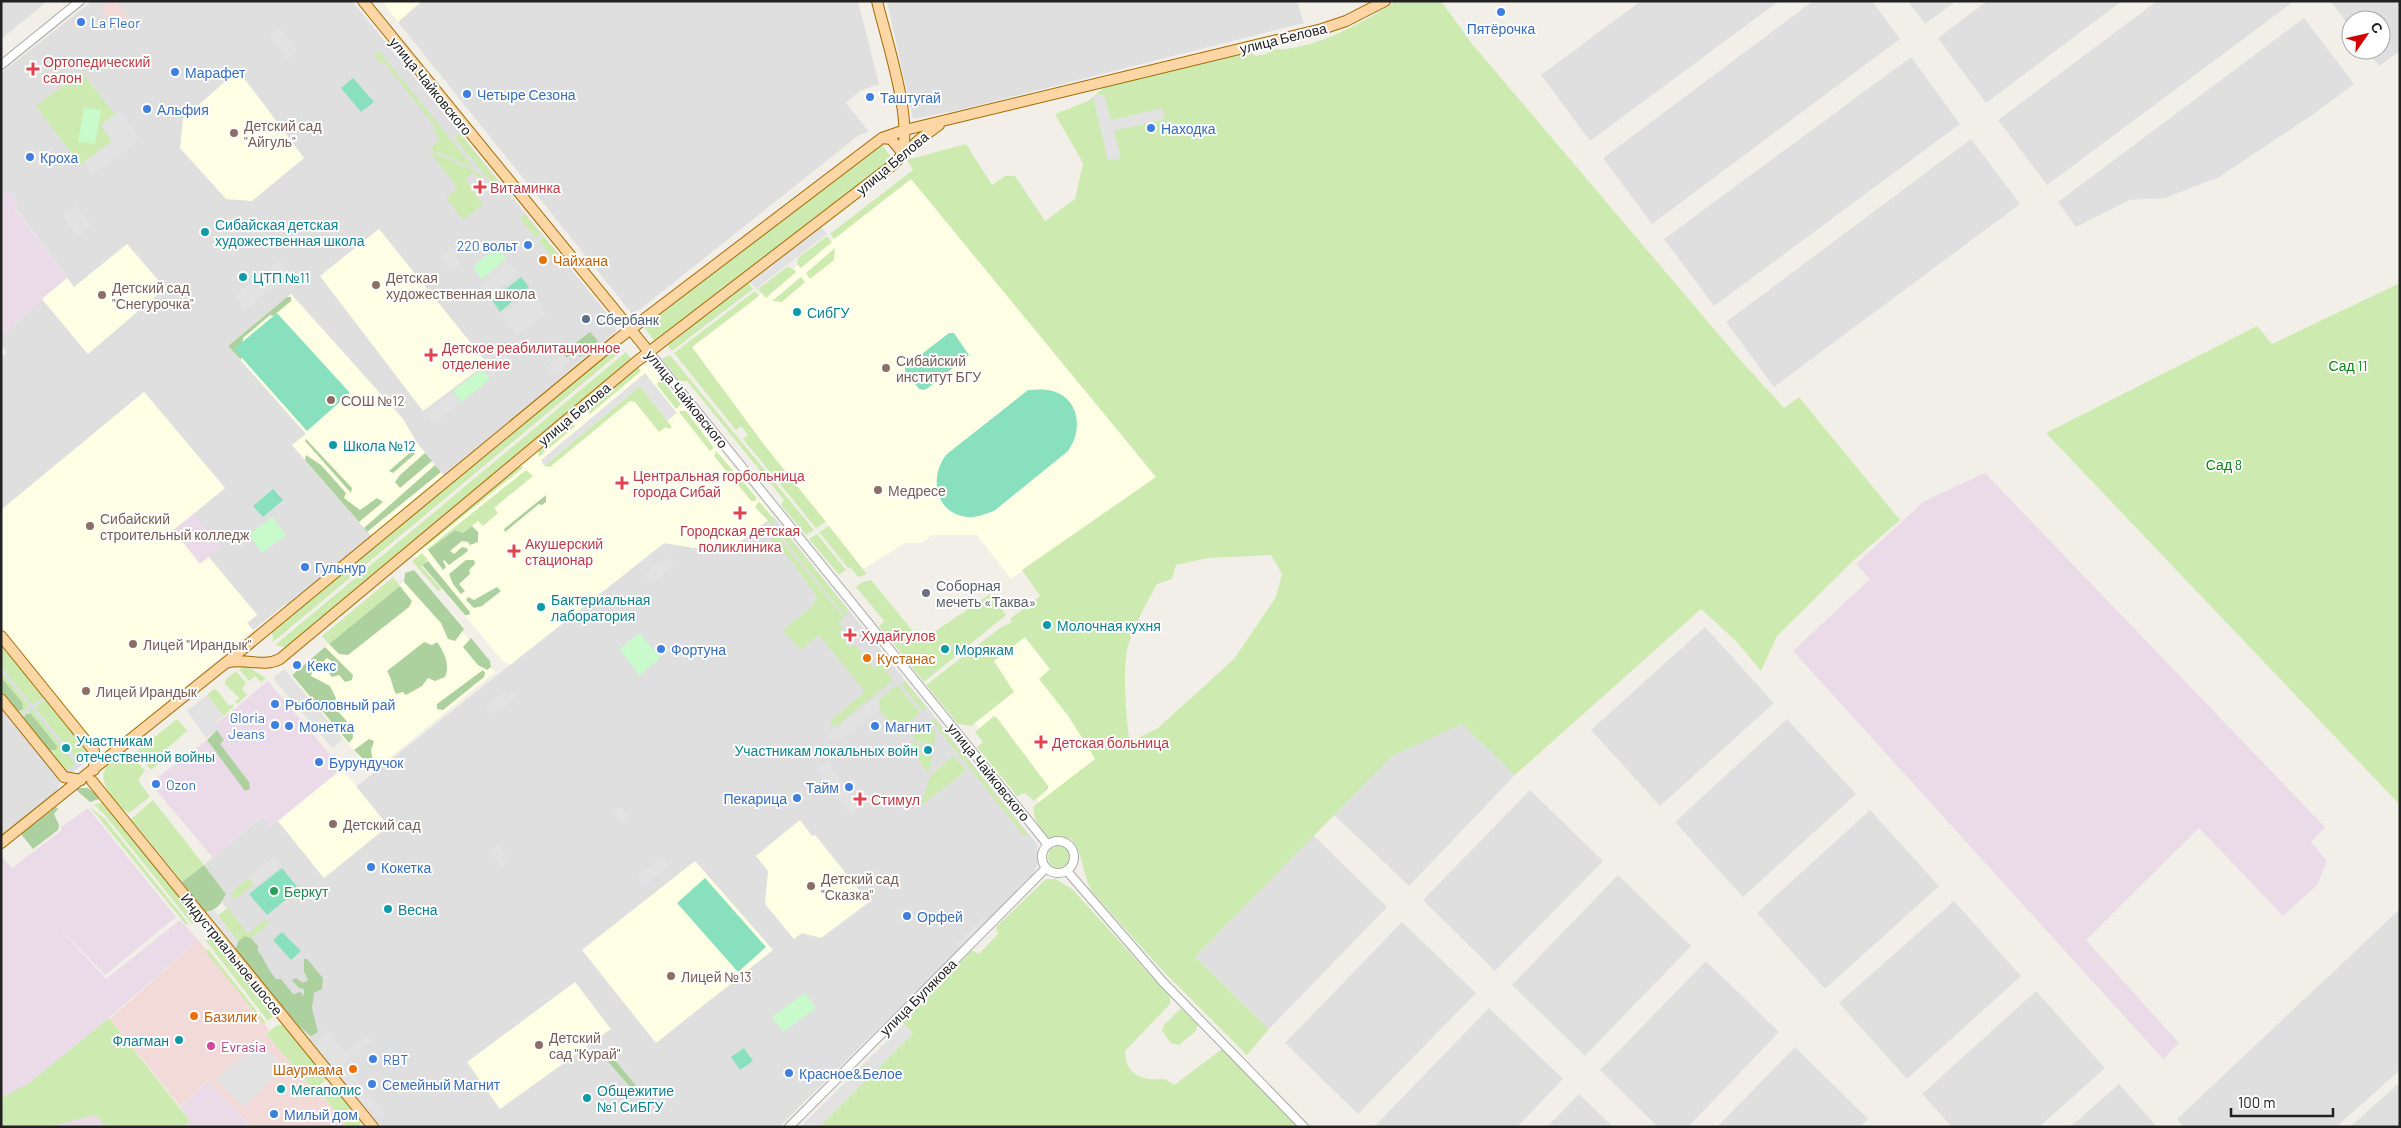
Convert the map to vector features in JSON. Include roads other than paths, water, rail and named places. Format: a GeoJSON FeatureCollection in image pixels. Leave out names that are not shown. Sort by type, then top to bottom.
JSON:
{"type":"FeatureCollection","features":[{"type":"Feature","properties":{"kind":"main road","name":"улица Чайковского"},"geometry":{"type":"LineString","coordinates":[[363,1],[649,352]]}},
{"type":"Feature","properties":{"kind":"main road"},"geometry":{"type":"LineString","coordinates":[[877,1],[901,103],[905,130],[900,156]]}},
{"type":"Feature","properties":{"kind":"main road","name":"улица Белова"},"geometry":{"type":"LineString","coordinates":[[78,780],[238,653],[630,329],[882,138],[905,130],[1322,29],[1346,21],[1385,1]]}},
{"type":"Feature","properties":{"kind":"main road"},"geometry":{"type":"LineString","coordinates":[[882,138],[898,119],[901,103]]}},
{"type":"Feature","properties":{"kind":"main road","name":"улица Белова"},"geometry":{"type":"LineString","coordinates":[[223,665],[247,660],[260,662],[275,661],[293,648],[649,352],[944,122]]}},
{"type":"Feature","properties":{"kind":"main road"},"geometry":{"type":"LineString","coordinates":[[882,138],[892,139],[900,156]]}},
{"type":"Feature","properties":{"kind":"main road"},"geometry":{"type":"LineString","coordinates":[[1,636],[94,751],[110,755]]}},
{"type":"Feature","properties":{"kind":"main road"},"geometry":{"type":"LineString","coordinates":[[251,641],[251,653],[260,662]]}},
{"type":"Feature","properties":{"kind":"main road"},"geometry":{"type":"LineString","coordinates":[[238,653],[251,653]]}},
{"type":"Feature","properties":{"kind":"main road"},"geometry":{"type":"LineString","coordinates":[[1,699],[64,777],[66,790]]}},
{"type":"Feature","properties":{"kind":"main road"},"geometry":{"type":"LineString","coordinates":[[64,777],[92,781],[94,751]]}},
{"type":"Feature","properties":{"kind":"main road"},"geometry":{"type":"LineString","coordinates":[[1,843],[78,780]]}},
{"type":"Feature","properties":{"kind":"main road","name":"Индустриальное шоссе"},"geometry":{"type":"LineString","coordinates":[[92,781],[373,1127]]}},
{"type":"Feature","properties":{"kind":"street"},"geometry":{"type":"LineString","coordinates":[[1,65],[80,1]]}},
{"type":"Feature","properties":{"kind":"street","name":"улица Чайковского"},"geometry":{"type":"LineString","coordinates":[[649,352],[1048,845]]}},
{"type":"Feature","properties":{"kind":"street"},"geometry":{"type":"LineString","coordinates":[[1061,842],[1073,850],[1074,858],[1072,865],[1067,871],[1056,873],[1046,868],[1042,860],[1043,852],[1048,845],[1061,842]]}},
{"type":"Feature","properties":{"kind":"street","name":"улица Булякова"},"geometry":{"type":"LineString","coordinates":[[788,1127],[1046,868]]}},
{"type":"Feature","properties":{"kind":"street"},"geometry":{"type":"LineString","coordinates":[[1067,871],[1163,982],[1304,1127]]}},
{"type":"Feature","properties":{"kind":"place","name":"Пятёрочка"},"geometry":{"type":"Point","coordinates":[1501,12]}},
{"type":"Feature","properties":{"kind":"place","name":"La Fleor"},"geometry":{"type":"Point","coordinates":[81,22]}},
{"type":"Feature","properties":{"kind":"place","name":"Ортопедический салон"},"geometry":{"type":"Point","coordinates":[33,69]}},
{"type":"Feature","properties":{"kind":"place","name":"Марафет"},"geometry":{"type":"Point","coordinates":[175,72]}},
{"type":"Feature","properties":{"kind":"place","name":"Четыре Сезона"},"geometry":{"type":"Point","coordinates":[467,94]}},
{"type":"Feature","properties":{"kind":"place","name":"Таштугай"},"geometry":{"type":"Point","coordinates":[870,97]}},
{"type":"Feature","properties":{"kind":"place","name":"Альфия"},"geometry":{"type":"Point","coordinates":[147,109]}},
{"type":"Feature","properties":{"kind":"place","name":"Находка"},"geometry":{"type":"Point","coordinates":[1151,128]}},
{"type":"Feature","properties":{"kind":"place","name":"Детский сад \"Айгуль\""},"geometry":{"type":"Point","coordinates":[234,133]}},
{"type":"Feature","properties":{"kind":"place","name":"Кроха"},"geometry":{"type":"Point","coordinates":[30,157]}},
{"type":"Feature","properties":{"kind":"place","name":"Витаминка"},"geometry":{"type":"Point","coordinates":[480,187]}},
{"type":"Feature","properties":{"kind":"place","name":"Сибайская детская художественная школа"},"geometry":{"type":"Point","coordinates":[205,232]}},
{"type":"Feature","properties":{"kind":"place","name":"220 вольт"},"geometry":{"type":"Point","coordinates":[528,245]}},
{"type":"Feature","properties":{"kind":"place","name":"Чайхана"},"geometry":{"type":"Point","coordinates":[543,260]}},
{"type":"Feature","properties":{"kind":"place","name":"ЦТП №11"},"geometry":{"type":"Point","coordinates":[243,277]}},
{"type":"Feature","properties":{"kind":"place","name":"Детская художественная школа"},"geometry":{"type":"Point","coordinates":[376,285]}},
{"type":"Feature","properties":{"kind":"place","name":"Детский сад \"Снегурочка\""},"geometry":{"type":"Point","coordinates":[102,295]}},
{"type":"Feature","properties":{"kind":"place","name":"СибГУ"},"geometry":{"type":"Point","coordinates":[797,312]}},
{"type":"Feature","properties":{"kind":"place","name":"Сбербанк"},"geometry":{"type":"Point","coordinates":[586,319]}},
{"type":"Feature","properties":{"kind":"place","name":"Детское реабилитационное отделение"},"geometry":{"type":"Point","coordinates":[431,355]}},
{"type":"Feature","properties":{"kind":"place","name":"Сибайский институт БГУ"},"geometry":{"type":"Point","coordinates":[886,368]}},
{"type":"Feature","properties":{"kind":"place","name":"СОШ №12"},"geometry":{"type":"Point","coordinates":[331,400]}},
{"type":"Feature","properties":{"kind":"place","name":"Школа №12"},"geometry":{"type":"Point","coordinates":[333,445]}},
{"type":"Feature","properties":{"kind":"place","name":"Центральная горбольница города Сибай"},"geometry":{"type":"Point","coordinates":[622,483]}},
{"type":"Feature","properties":{"kind":"place","name":"Медресе"},"geometry":{"type":"Point","coordinates":[878,490]}},
{"type":"Feature","properties":{"kind":"place","name":"Городская детская поликлиника"},"geometry":{"type":"Point","coordinates":[740,513]}},
{"type":"Feature","properties":{"kind":"place","name":"Сибайский строительный колледж"},"geometry":{"type":"Point","coordinates":[90,526]}},
{"type":"Feature","properties":{"kind":"place","name":"Акушерский стационар"},"geometry":{"type":"Point","coordinates":[514,551]}},
{"type":"Feature","properties":{"kind":"place","name":"Гульнур"},"geometry":{"type":"Point","coordinates":[305,567]}},
{"type":"Feature","properties":{"kind":"place","name":"Соборная мечеть «Таква»"},"geometry":{"type":"Point","coordinates":[926,593]}},
{"type":"Feature","properties":{"kind":"place","name":"Бактериальная лаборатория"},"geometry":{"type":"Point","coordinates":[541,607]}},
{"type":"Feature","properties":{"kind":"place","name":"Молочная кухня"},"geometry":{"type":"Point","coordinates":[1047,625]}},
{"type":"Feature","properties":{"kind":"place","name":"Худайгулов"},"geometry":{"type":"Point","coordinates":[850,635]}},
{"type":"Feature","properties":{"kind":"place","name":"Лицей \"Ирандык\""},"geometry":{"type":"Point","coordinates":[133,644]}},
{"type":"Feature","properties":{"kind":"place","name":"Фортуна"},"geometry":{"type":"Point","coordinates":[661,649]}},
{"type":"Feature","properties":{"kind":"place","name":"Морякам"},"geometry":{"type":"Point","coordinates":[945,649]}},
{"type":"Feature","properties":{"kind":"place","name":"Кустанас"},"geometry":{"type":"Point","coordinates":[867,658]}},
{"type":"Feature","properties":{"kind":"place","name":"Кекс"},"geometry":{"type":"Point","coordinates":[297,665]}},
{"type":"Feature","properties":{"kind":"place","name":"Лицей Ирандык"},"geometry":{"type":"Point","coordinates":[86,691]}},
{"type":"Feature","properties":{"kind":"place","name":"Рыболовный рай"},"geometry":{"type":"Point","coordinates":[275,704]}},
{"type":"Feature","properties":{"kind":"place","name":"Gloria Jeans"},"geometry":{"type":"Point","coordinates":[275,725]}},
{"type":"Feature","properties":{"kind":"place","name":"Монетка"},"geometry":{"type":"Point","coordinates":[289,726]}},
{"type":"Feature","properties":{"kind":"place","name":"Магнит"},"geometry":{"type":"Point","coordinates":[875,726]}},
{"type":"Feature","properties":{"kind":"place","name":"Детская больница"},"geometry":{"type":"Point","coordinates":[1041,742]}},
{"type":"Feature","properties":{"kind":"place","name":"Участникам отечественной войны"},"geometry":{"type":"Point","coordinates":[66,748]}},
{"type":"Feature","properties":{"kind":"place","name":"Участникам локальных войн"},"geometry":{"type":"Point","coordinates":[928,750]}},
{"type":"Feature","properties":{"kind":"place","name":"Бурундучок"},"geometry":{"type":"Point","coordinates":[319,762]}},
{"type":"Feature","properties":{"kind":"place","name":"Ozon"},"geometry":{"type":"Point","coordinates":[156,784]}},
{"type":"Feature","properties":{"kind":"place","name":"Тайм"},"geometry":{"type":"Point","coordinates":[849,787]}},
{"type":"Feature","properties":{"kind":"place","name":"Пекарица"},"geometry":{"type":"Point","coordinates":[797,798]}},
{"type":"Feature","properties":{"kind":"place","name":"Стимул"},"geometry":{"type":"Point","coordinates":[860,799]}},
{"type":"Feature","properties":{"kind":"place","name":"Детский сад"},"geometry":{"type":"Point","coordinates":[333,824]}},
{"type":"Feature","properties":{"kind":"place","name":"Кокетка"},"geometry":{"type":"Point","coordinates":[371,867]}},
{"type":"Feature","properties":{"kind":"place","name":"Детский сад \"Сказка\""},"geometry":{"type":"Point","coordinates":[811,886]}},
{"type":"Feature","properties":{"kind":"place","name":"Беркут"},"geometry":{"type":"Point","coordinates":[274,891]}},
{"type":"Feature","properties":{"kind":"place","name":"Весна"},"geometry":{"type":"Point","coordinates":[388,909]}},
{"type":"Feature","properties":{"kind":"place","name":"Орфей"},"geometry":{"type":"Point","coordinates":[907,916]}},
{"type":"Feature","properties":{"kind":"place","name":"Лицей №13"},"geometry":{"type":"Point","coordinates":[671,976]}},
{"type":"Feature","properties":{"kind":"place","name":"Базилик"},"geometry":{"type":"Point","coordinates":[194,1016]}},
{"type":"Feature","properties":{"kind":"place","name":"Флагман"},"geometry":{"type":"Point","coordinates":[179,1040]}},
{"type":"Feature","properties":{"kind":"place","name":"Детский сад \"Курай\""},"geometry":{"type":"Point","coordinates":[539,1045]}},
{"type":"Feature","properties":{"kind":"place","name":"Evrasia"},"geometry":{"type":"Point","coordinates":[211,1046]}},
{"type":"Feature","properties":{"kind":"place","name":"RBT"},"geometry":{"type":"Point","coordinates":[373,1059]}},
{"type":"Feature","properties":{"kind":"place","name":"Шаурмама"},"geometry":{"type":"Point","coordinates":[353,1069]}},
{"type":"Feature","properties":{"kind":"place","name":"Красное&Белое"},"geometry":{"type":"Point","coordinates":[789,1073]}},
{"type":"Feature","properties":{"kind":"place","name":"Семейный Магнит"},"geometry":{"type":"Point","coordinates":[372,1084]}},
{"type":"Feature","properties":{"kind":"place","name":"Мегаполис"},"geometry":{"type":"Point","coordinates":[281,1089]}},
{"type":"Feature","properties":{"kind":"place","name":"Общежитие №1 СиБГУ"},"geometry":{"type":"Point","coordinates":[587,1098]}},
{"type":"Feature","properties":{"kind":"place","name":"Милый дом"},"geometry":{"type":"Point","coordinates":[274,1114]}},
{"type":"Feature","properties":{"kind":"park label","name":"Сад 11"},"geometry":{"type":"Point","coordinates":[2348,365]}},
{"type":"Feature","properties":{"kind":"park label","name":"Сад 8"},"geometry":{"type":"Point","coordinates":[2224,464]}}]}
